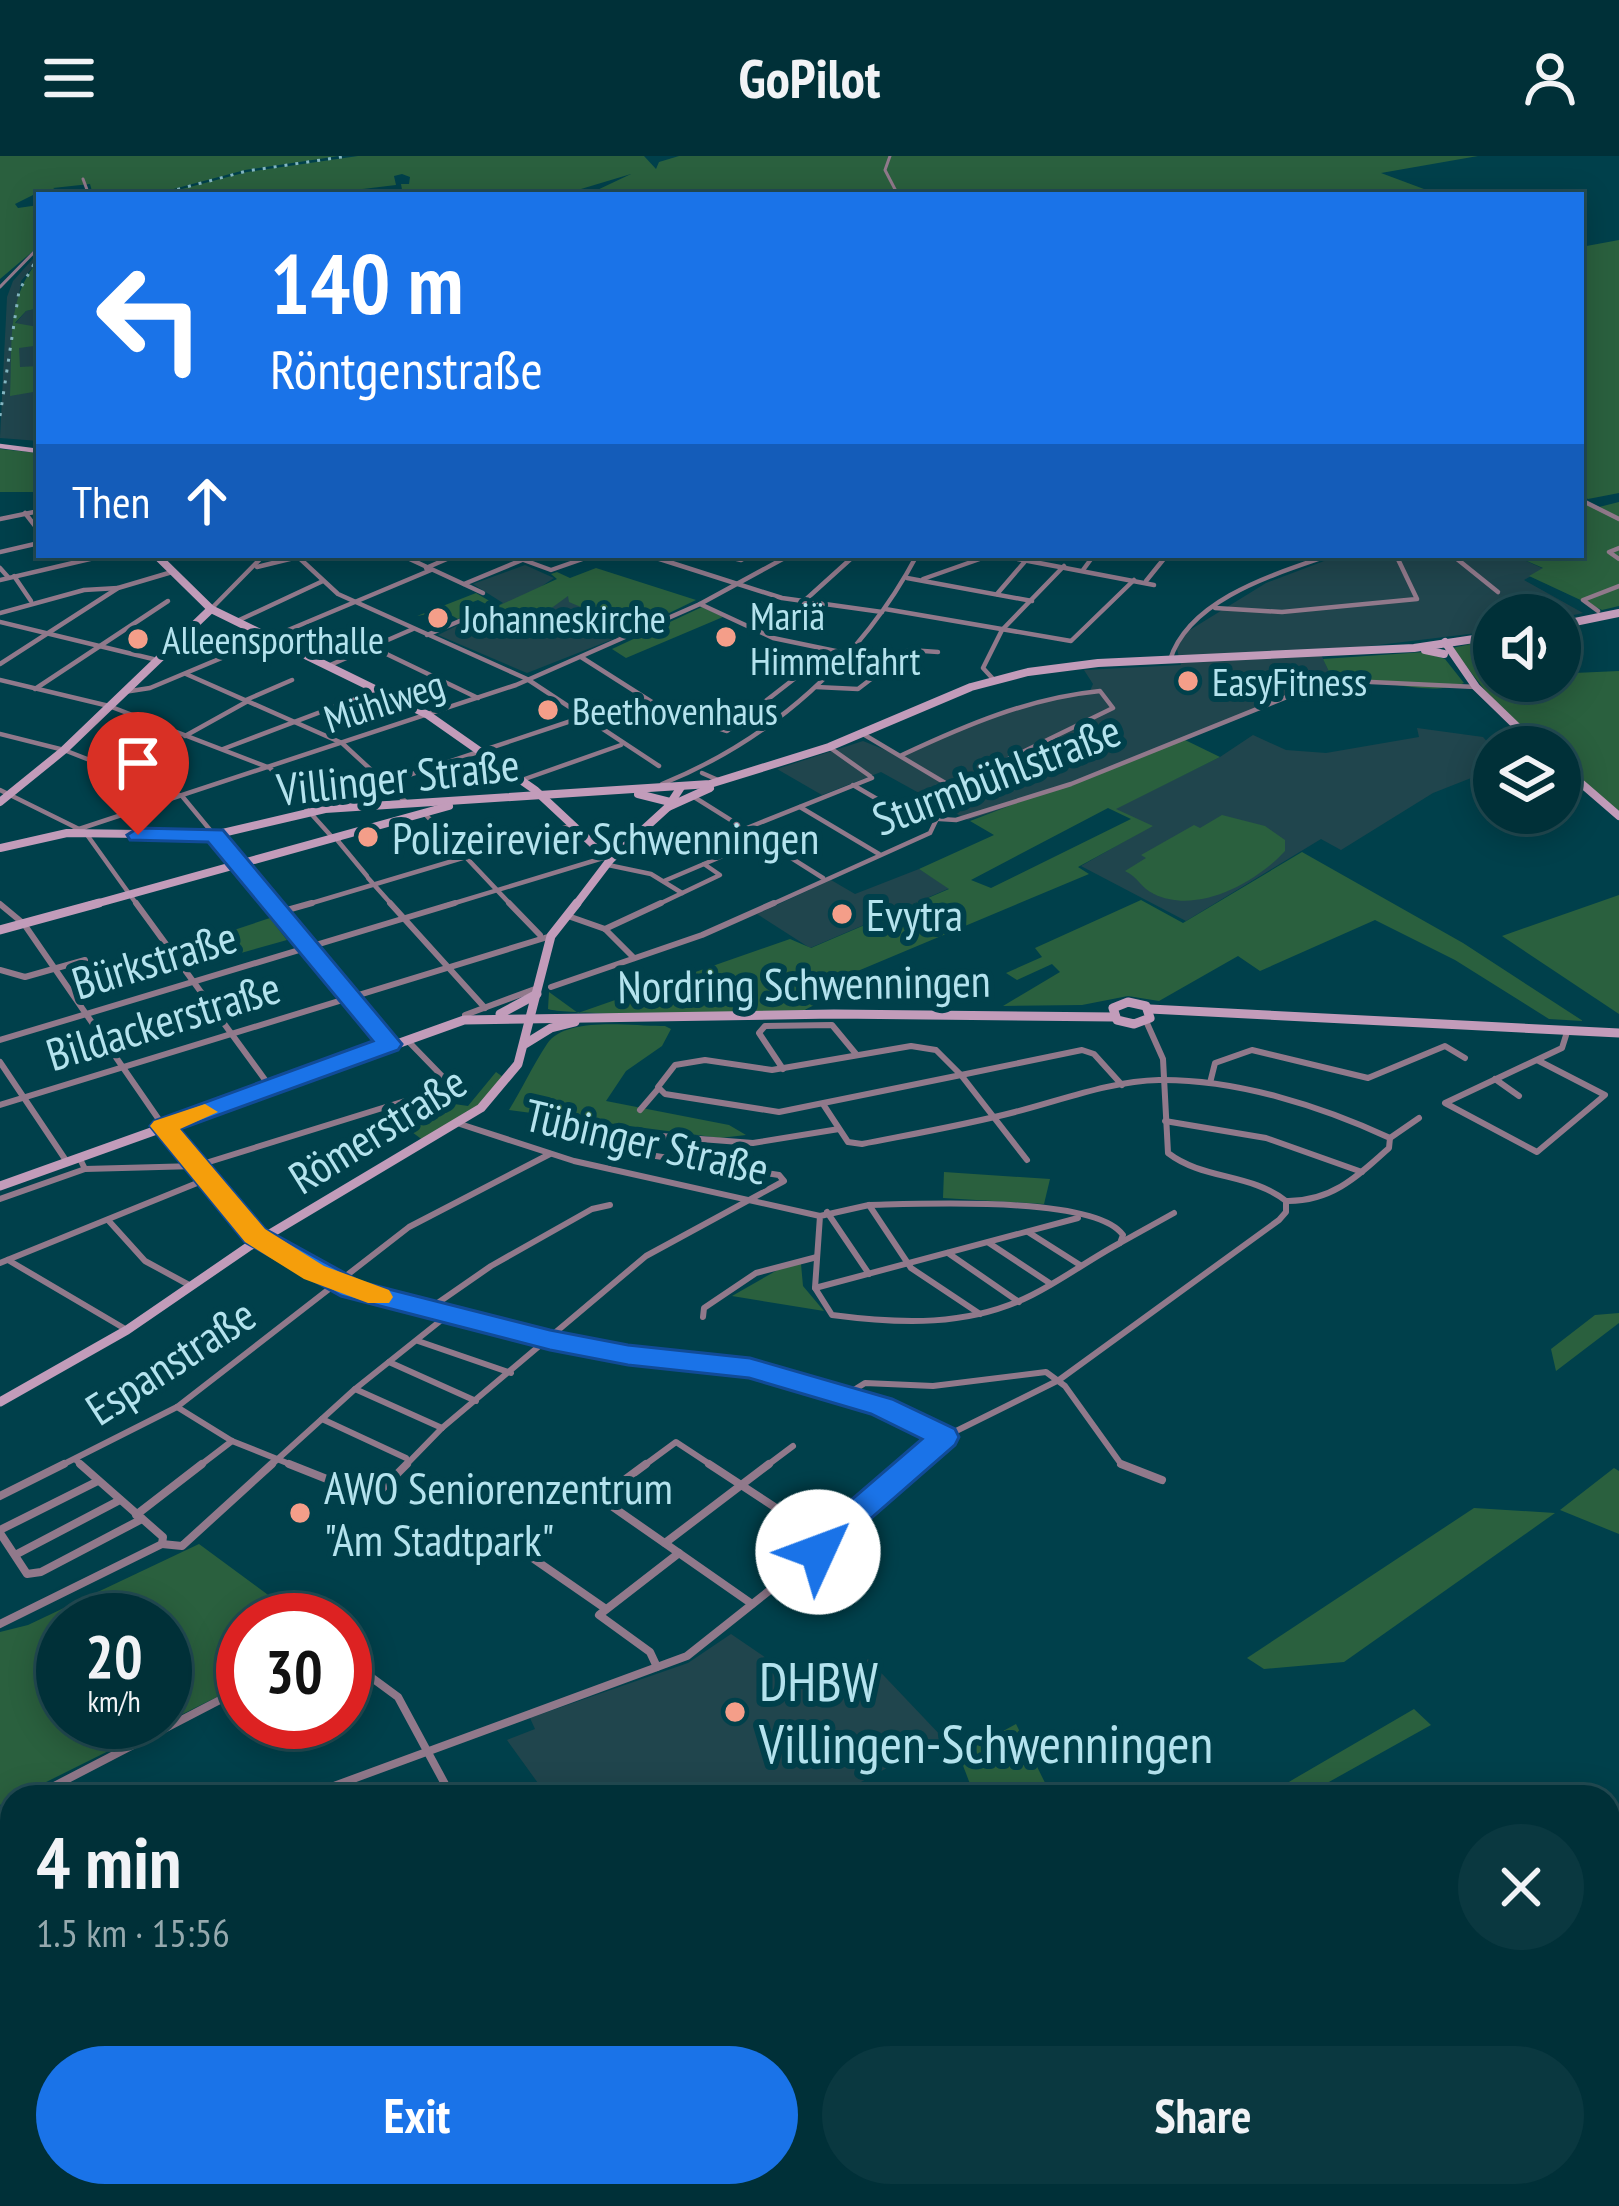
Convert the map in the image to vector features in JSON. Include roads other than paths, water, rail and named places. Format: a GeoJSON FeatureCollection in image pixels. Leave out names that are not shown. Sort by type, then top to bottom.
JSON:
{"type":"FeatureCollection","features":[{"type":"Feature","properties":{"kind":"main road"},"geometry":{"type":"LineString","coordinates":[[0,446],[36,451]]}},
{"type":"Feature","properties":{"kind":"main road"},"geometry":{"type":"LineString","coordinates":[[160,558],[211,609],[428,715],[541,796],[607,861]]}},
{"type":"Feature","properties":{"kind":"main road"},"geometry":{"type":"LineString","coordinates":[[0,802],[64,750],[153,659],[211,609]]}},
{"type":"Feature","properties":{"kind":"main road"},"geometry":{"type":"LineString","coordinates":[[1581,621],[1619,613]]}},
{"type":"Feature","properties":{"kind":"main road","name":"Villinger Straße"},"geometry":{"type":"LineString","coordinates":[[1400,648],[1473,639]]}},
{"type":"Feature","properties":{"kind":"main road"},"geometry":{"type":"LineString","coordinates":[[1442,646],[1473,684]]}},
{"type":"Feature","properties":{"kind":"main road","name":"Villinger Straße"},"geometry":{"type":"LineString","coordinates":[[685,790],[829,747],[994,680],[1061,667],[1442,646]]}},
{"type":"Feature","properties":{"kind":"main road"},"geometry":{"type":"LineString","coordinates":[[1492,702],[1516,726]]}},
{"type":"Feature","properties":{"kind":"main road","name":"Villinger Straße"},"geometry":{"type":"LineString","coordinates":[[0,848],[82,831],[214,835],[309,811],[501,796],[685,790],[710,788],[730,779]]}},
{"type":"Feature","properties":{"kind":"main road"},"geometry":{"type":"LineString","coordinates":[[501,796],[519,781]]}},
{"type":"Feature","properties":{"kind":"main road"},"geometry":{"type":"LineString","coordinates":[[1581,783],[1619,816]]}},
{"type":"Feature","properties":{"kind":"main road"},"geometry":{"type":"LineString","coordinates":[[546,936],[567,916],[607,861],[685,790]]}},
{"type":"Feature","properties":{"kind":"main road"},"geometry":{"type":"LineString","coordinates":[[642,791],[672,804]]}},
{"type":"Feature","properties":{"kind":"main road"},"geometry":{"type":"LineString","coordinates":[[0,930],[410,815],[541,796]]}},
{"type":"Feature","properties":{"kind":"main road"},"geometry":{"type":"LineString","coordinates":[[407,803],[410,815]]}},
{"type":"Feature","properties":{"kind":"main road","name":"Römerstraße"},"geometry":{"type":"LineString","coordinates":[[1,1401],[127,1330],[260,1240],[473,1114],[511,1077],[532,1017],[546,936]]}},
{"type":"Feature","properties":{"kind":"main road"},"geometry":{"type":"LineString","coordinates":[[495,1016],[538,991]]}},
{"type":"Feature","properties":{"kind":"main road"},"geometry":{"type":"LineString","coordinates":[[1149,1016],[1134,1002],[1114,1013],[1130,1024],[1149,1016],[1180,1014],[1619,1033]]}},
{"type":"Feature","properties":{"kind":"main road","name":"Nordring Schwenningen"},"geometry":{"type":"LineString","coordinates":[[532,1017],[1114,1013]]}},
{"type":"Feature","properties":{"kind":"main road"},"geometry":{"type":"LineString","coordinates":[[0,1186],[405,1038],[464,1020],[532,1017]]}},
{"type":"Feature","properties":{"kind":"main road"},"geometry":{"type":"LineString","coordinates":[[524,1045],[558,1025],[592,1018]]}},
{"type":"Feature","properties":{"kind":"street"},"geometry":{"type":"LineString","coordinates":[[890,156],[885,170],[896,192]]}},
{"type":"Feature","properties":{"kind":"street"},"geometry":{"type":"LineString","coordinates":[[83,179],[88,192]]}},
{"type":"Feature","properties":{"kind":"street"},"geometry":{"type":"LineString","coordinates":[[0,287],[36,250]]}},
{"type":"Feature","properties":{"kind":"street"},"geometry":{"type":"LineString","coordinates":[[1584,501],[1619,518]]}},
{"type":"Feature","properties":{"kind":"street"},"geometry":{"type":"LineString","coordinates":[[0,519],[36,511]]}},
{"type":"Feature","properties":{"kind":"street"},"geometry":{"type":"LineString","coordinates":[[26,513],[36,527]]}},
{"type":"Feature","properties":{"kind":"street"},"geometry":{"type":"LineString","coordinates":[[0,552],[36,544]]}},
{"type":"Feature","properties":{"kind":"street"},"geometry":{"type":"LineString","coordinates":[[1619,548],[1609,552],[1619,559]]}},
{"type":"Feature","properties":{"kind":"street"},"geometry":{"type":"LineString","coordinates":[[7,578],[94,558]]}},
{"type":"Feature","properties":{"kind":"street"},"geometry":{"type":"LineString","coordinates":[[211,609],[262,558]]}},
{"type":"Feature","properties":{"kind":"street"},"geometry":{"type":"LineString","coordinates":[[257,566],[291,558]]}},
{"type":"Feature","properties":{"kind":"street"},"geometry":{"type":"LineString","coordinates":[[302,558],[322,581],[356,602],[527,679],[658,766]]}},
{"type":"Feature","properties":{"kind":"street"},"geometry":{"type":"LineString","coordinates":[[407,558],[483,593]]}},
{"type":"Feature","properties":{"kind":"street"},"geometry":{"type":"LineString","coordinates":[[122,692],[136,693],[186,674],[450,558]]}},
{"type":"Feature","properties":{"kind":"street"},"geometry":{"type":"LineString","coordinates":[[517,558],[557,569],[586,558]]}},
{"type":"Feature","properties":{"kind":"street"},"geometry":{"type":"LineString","coordinates":[[656,558],[803,602],[883,610],[1071,641],[1134,580]]}},
{"type":"Feature","properties":{"kind":"street","name":"Mühlweg"},"geometry":{"type":"LineString","coordinates":[[82,831],[527,679],[700,604],[785,558]]}},
{"type":"Feature","properties":{"kind":"street"},"geometry":{"type":"LineString","coordinates":[[803,602],[852,558]]}},
{"type":"Feature","properties":{"kind":"street"},"geometry":{"type":"LineString","coordinates":[[642,791],[699,771],[816,687],[850,654],[907,578],[915,558]]}},
{"type":"Feature","properties":{"kind":"street"},"geometry":{"type":"LineString","coordinates":[[920,581],[985,558]]}},
{"type":"Feature","properties":{"kind":"street"},"geometry":{"type":"LineString","coordinates":[[1019,558],[1154,585]]}},
{"type":"Feature","properties":{"kind":"street"},"geometry":{"type":"LineString","coordinates":[[1047,563],[1050,558]]}},
{"type":"Feature","properties":{"kind":"street"},"geometry":{"type":"LineString","coordinates":[[1083,570],[1092,558]]}},
{"type":"Feature","properties":{"kind":"street"},"geometry":{"type":"LineString","coordinates":[[1146,581],[1165,558]]}},
{"type":"Feature","properties":{"kind":"street"},"geometry":{"type":"LineString","coordinates":[[1170,660],[1171,646],[1180,633],[1215,608],[1266,580],[1322,558]]}},
{"type":"Feature","properties":{"kind":"street"},"geometry":{"type":"LineString","coordinates":[[1215,608],[1282,612],[1417,599],[1397,558]]}},
{"type":"Feature","properties":{"kind":"street"},"geometry":{"type":"LineString","coordinates":[[1456,558],[1498,592]]}},
{"type":"Feature","properties":{"kind":"street"},"geometry":{"type":"LineString","coordinates":[[997,594],[1027,559]]}},
{"type":"Feature","properties":{"kind":"street"},"geometry":{"type":"LineString","coordinates":[[464,584],[522,560]]}},
{"type":"Feature","properties":{"kind":"street"},"geometry":{"type":"LineString","coordinates":[[994,680],[982,668],[1002,630],[1064,566]]}},
{"type":"Feature","properties":{"kind":"street"},"geometry":{"type":"LineString","coordinates":[[0,568],[32,601]]}},
{"type":"Feature","properties":{"kind":"street"},"geometry":{"type":"LineString","coordinates":[[0,664],[118,588],[172,572]]}},
{"type":"Feature","properties":{"kind":"street"},"geometry":{"type":"LineString","coordinates":[[907,578],[1032,601]]}},
{"type":"Feature","properties":{"kind":"street"},"geometry":{"type":"LineString","coordinates":[[235,622],[322,581]]}},
{"type":"Feature","properties":{"kind":"street"},"geometry":{"type":"LineString","coordinates":[[1598,611],[1583,600],[1619,586]]}},
{"type":"Feature","properties":{"kind":"street"},"geometry":{"type":"LineString","coordinates":[[0,613],[92,588],[118,588]]}},
{"type":"Feature","properties":{"kind":"street"},"geometry":{"type":"LineString","coordinates":[[34,689],[168,601]]}},
{"type":"Feature","properties":{"kind":"street"},"geometry":{"type":"LineString","coordinates":[[700,604],[773,638],[850,654]]}},
{"type":"Feature","properties":{"kind":"street"},"geometry":{"type":"LineString","coordinates":[[427,635],[483,610]]}},
{"type":"Feature","properties":{"kind":"street"},"geometry":{"type":"LineString","coordinates":[[0,622],[153,659]]}},
{"type":"Feature","properties":{"kind":"street"},"geometry":{"type":"LineString","coordinates":[[328,666],[413,628]]}},
{"type":"Feature","properties":{"kind":"street"},"geometry":{"type":"LineString","coordinates":[[372,646],[478,698]]}},
{"type":"Feature","properties":{"kind":"street"},"geometry":{"type":"LineString","coordinates":[[816,687],[845,695],[871,684],[909,650],[938,652]]}},
{"type":"Feature","properties":{"kind":"street"},"geometry":{"type":"LineString","coordinates":[[581,657],[667,712],[727,731],[830,651]]}},
{"type":"Feature","properties":{"kind":"street"},"geometry":{"type":"LineString","coordinates":[[186,674],[342,743],[407,803]]}},
{"type":"Feature","properties":{"kind":"street"},"geometry":{"type":"LineString","coordinates":[[0,680],[109,706],[270,768],[337,836],[369,879],[485,1008]]}},
{"type":"Feature","properties":{"kind":"street"},"geometry":{"type":"LineString","coordinates":[[185,736],[292,680]]}},
{"type":"Feature","properties":{"kind":"street","name":"Sturmbühlstraße"},"geometry":{"type":"LineString","coordinates":[[551,987],[701,935],[930,833],[939,822],[1070,784],[1329,680],[1473,687]]}},
{"type":"Feature","properties":{"kind":"street"},"geometry":{"type":"LineString","coordinates":[[222,749],[376,691]]}},
{"type":"Feature","properties":{"kind":"street"},"geometry":{"type":"LineString","coordinates":[[853,784],[908,817],[939,822],[952,787],[1113,708],[1100,691],[1090,691],[994,715],[902,755]]}},
{"type":"Feature","properties":{"kind":"street"},"geometry":{"type":"LineString","coordinates":[[325,803],[580,718]]}},
{"type":"Feature","properties":{"kind":"street"},"geometry":{"type":"LineString","coordinates":[[0,734],[64,750],[182,796],[389,1044]]}},
{"type":"Feature","properties":{"kind":"street"},"geometry":{"type":"LineString","coordinates":[[863,734],[952,787]]}},
{"type":"Feature","properties":{"kind":"street"},"geometry":{"type":"LineString","coordinates":[[519,781],[621,745]]}},
{"type":"Feature","properties":{"kind":"street"},"geometry":{"type":"LineString","coordinates":[[747,828],[872,778],[829,747]]}},
{"type":"Feature","properties":{"kind":"street"},"geometry":{"type":"LineString","coordinates":[[699,771],[710,780],[730,779]]}},
{"type":"Feature","properties":{"kind":"street"},"geometry":{"type":"LineString","coordinates":[[699,771],[685,790],[823,878]]}},
{"type":"Feature","properties":{"kind":"street"},"geometry":{"type":"LineString","coordinates":[[0,790],[82,831],[271,1088]]}},
{"type":"Feature","properties":{"kind":"street"},"geometry":{"type":"LineString","coordinates":[[336,800],[345,808]]}},
{"type":"Feature","properties":{"kind":"street"},"geometry":{"type":"LineString","coordinates":[[800,807],[880,854]]}},
{"type":"Feature","properties":{"kind":"street"},"geometry":{"type":"LineString","coordinates":[[423,812],[546,936]]}},
{"type":"Feature","properties":{"kind":"street","name":"Mühlweg"},"geometry":{"type":"LineString","coordinates":[[82,831],[117,817]]}},
{"type":"Feature","properties":{"kind":"street"},"geometry":{"type":"LineString","coordinates":[[101,825],[101,831],[110,834]]}},
{"type":"Feature","properties":{"kind":"street"},"geometry":{"type":"LineString","coordinates":[[279,912],[369,879],[570,826]]}},
{"type":"Feature","properties":{"kind":"street"},"geometry":{"type":"LineString","coordinates":[[664,881],[760,840]]}},
{"type":"Feature","properties":{"kind":"street"},"geometry":{"type":"LineString","coordinates":[[607,861],[664,881],[682,893]]}},
{"type":"Feature","properties":{"kind":"street","name":"Bürkstraße"},"geometry":{"type":"LineString","coordinates":[[0,1040],[496,889],[607,861]]}},
{"type":"Feature","properties":{"kind":"street"},"geometry":{"type":"LineString","coordinates":[[605,929],[720,875],[704,864]]}},
{"type":"Feature","properties":{"kind":"street"},"geometry":{"type":"LineString","coordinates":[[0,904],[24,924],[164,1126],[260,1240],[337,1283],[550,1340],[628,1355],[750,1368],[846,1395],[910,1418],[944,1437]]}},
{"type":"Feature","properties":{"kind":"street"},"geometry":{"type":"LineString","coordinates":[[567,916],[605,929],[634,958]]}},
{"type":"Feature","properties":{"kind":"street","name":"Bildackerstraße"},"geometry":{"type":"LineString","coordinates":[[0,1105],[546,936]]}},
{"type":"Feature","properties":{"kind":"street"},"geometry":{"type":"LineString","coordinates":[[0,970],[25,977],[86,960]]}},
{"type":"Feature","properties":{"kind":"street"},"geometry":{"type":"LineString","coordinates":[[466,1015],[538,991]]}},
{"type":"Feature","properties":{"kind":"street"},"geometry":{"type":"LineString","coordinates":[[1149,1016],[1151,1036],[1161,1052],[1167,1148],[1177,1161],[1271,1188],[1286,1201],[1312,1203],[1334,1196],[1389,1148],[1390,1138]]}},
{"type":"Feature","properties":{"kind":"street"},"geometry":{"type":"LineString","coordinates":[[1130,1024],[1151,1036]]}},
{"type":"Feature","properties":{"kind":"street"},"geometry":{"type":"LineString","coordinates":[[783,1069],[759,1034],[765,1026],[832,1025],[857,1055]]}},
{"type":"Feature","properties":{"kind":"street"},"geometry":{"type":"LineString","coordinates":[[1538,1060],[1606,1095],[1538,1152],[1445,1103],[1562,1048],[1568,1029]]}},
{"type":"Feature","properties":{"kind":"street"},"geometry":{"type":"LineString","coordinates":[[405,1038],[442,1076]]}},
{"type":"Feature","properties":{"kind":"street"},"geometry":{"type":"LineString","coordinates":[[640,1110],[675,1065],[700,1060],[783,1069],[925,1046],[942,1054],[1027,1160]]}},
{"type":"Feature","properties":{"kind":"street"},"geometry":{"type":"LineString","coordinates":[[1210,1083],[1215,1063],[1247,1051],[1368,1078],[1445,1046],[1466,1058]]}},
{"type":"Feature","properties":{"kind":"street"},"geometry":{"type":"LineString","coordinates":[[659,1091],[762,1112],[961,1077],[1082,1049],[1094,1054],[1122,1085]]}},
{"type":"Feature","properties":{"kind":"street"},"geometry":{"type":"LineString","coordinates":[[0,1062],[67,1162]]}},
{"type":"Feature","properties":{"kind":"street"},"geometry":{"type":"LineString","coordinates":[[1495,1079],[1519,1096]]}},
{"type":"Feature","properties":{"kind":"street"},"geometry":{"type":"LineString","coordinates":[[823,1104],[848,1142],[862,1144],[993,1118],[1122,1085],[1163,1080],[1210,1083],[1345,1117],[1390,1138],[1419,1118]]}},
{"type":"Feature","properties":{"kind":"street"},"geometry":{"type":"LineString","coordinates":[[0,1199],[85,1169],[196,1166],[405,1101],[418,1106]]}},
{"type":"Feature","properties":{"kind":"street"},"geometry":{"type":"LineString","coordinates":[[1165,1121],[1208,1125],[1302,1148],[1362,1172]]}},
{"type":"Feature","properties":{"kind":"street","name":"Tübinger Straße"},"geometry":{"type":"LineString","coordinates":[[460,1124],[550,1154],[824,1214]]}},
{"type":"Feature","properties":{"kind":"street"},"geometry":{"type":"LineString","coordinates":[[177,1407],[232,1441],[352,1489],[368,1500],[442,1428],[646,1256],[774,1189],[784,1178],[643,1154],[638,1145],[648,1135],[753,1143],[839,1129]]}},
{"type":"Feature","properties":{"kind":"street","name":"Espanstraße"},"geometry":{"type":"LineString","coordinates":[[0,1496],[177,1407],[409,1227],[550,1154]]}},
{"type":"Feature","properties":{"kind":"street"},"geometry":{"type":"LineString","coordinates":[[79,1157],[85,1169]]}},
{"type":"Feature","properties":{"kind":"street"},"geometry":{"type":"LineString","coordinates":[[4,1262],[207,1179]]}},
{"type":"Feature","properties":{"kind":"street"},"geometry":{"type":"LineString","coordinates":[[334,1785],[687,1656],[818,1552],[825,1540],[944,1437],[1059,1380],[1272,1225],[1286,1212],[1286,1201]]}},
{"type":"Feature","properties":{"kind":"street"},"geometry":{"type":"LineString","coordinates":[[869,1204],[908,1264],[980,1314]]}},
{"type":"Feature","properties":{"kind":"street"},"geometry":{"type":"LineString","coordinates":[[824,1214],[869,1204],[991,1207],[1112,1222],[1123,1235],[1120,1243]]}},
{"type":"Feature","properties":{"kind":"street"},"geometry":{"type":"LineString","coordinates":[[429,1309],[491,1266],[592,1209],[610,1205]]}},
{"type":"Feature","properties":{"kind":"street"},"geometry":{"type":"LineString","coordinates":[[824,1214],[815,1288],[832,1315],[923,1323],[1018,1302],[1174,1213]]}},
{"type":"Feature","properties":{"kind":"street"},"geometry":{"type":"LineString","coordinates":[[824,1214],[869,1274]]}},
{"type":"Feature","properties":{"kind":"street"},"geometry":{"type":"LineString","coordinates":[[815,1288],[1081,1216]]}},
{"type":"Feature","properties":{"kind":"street"},"geometry":{"type":"LineString","coordinates":[[108,1220],[145,1261],[191,1286]]}},
{"type":"Feature","properties":{"kind":"street"},"geometry":{"type":"LineString","coordinates":[[1028,1232],[1080,1265]]}},
{"type":"Feature","properties":{"kind":"street"},"geometry":{"type":"LineString","coordinates":[[1249,1242],[1261,1242]]}},
{"type":"Feature","properties":{"kind":"street"},"geometry":{"type":"LineString","coordinates":[[988,1243],[1051,1283]]}},
{"type":"Feature","properties":{"kind":"street"},"geometry":{"type":"LineString","coordinates":[[948,1253],[1018,1302]]}},
{"type":"Feature","properties":{"kind":"street"},"geometry":{"type":"LineString","coordinates":[[703,1318],[704,1308],[760,1269],[787,1259],[818,1258]]}},
{"type":"Feature","properties":{"kind":"street"},"geometry":{"type":"LineString","coordinates":[[4,1262],[127,1330]]}},
{"type":"Feature","properties":{"kind":"street"},"geometry":{"type":"LineString","coordinates":[[0,1624],[162,1544],[182,1546],[355,1389],[449,1314]]}},
{"type":"Feature","properties":{"kind":"street"},"geometry":{"type":"LineString","coordinates":[[418,1340],[511,1373]]}},
{"type":"Feature","properties":{"kind":"street"},"geometry":{"type":"LineString","coordinates":[[389,1362],[476,1401]]}},
{"type":"Feature","properties":{"kind":"street"},"geometry":{"type":"LineString","coordinates":[[846,1395],[865,1383],[949,1384],[1030,1370],[1046,1372],[1059,1380],[1121,1464],[1162,1480]]}},
{"type":"Feature","properties":{"kind":"street"},"geometry":{"type":"LineString","coordinates":[[355,1389],[442,1428]]}},
{"type":"Feature","properties":{"kind":"street"},"geometry":{"type":"LineString","coordinates":[[322,1420],[407,1459]]}},
{"type":"Feature","properties":{"kind":"street"},"geometry":{"type":"LineString","coordinates":[[98,1481],[0,1531],[27,1574],[41,1572],[139,1517],[232,1441]]}},
{"type":"Feature","properties":{"kind":"street"},"geometry":{"type":"LineString","coordinates":[[753,1604],[600,1498],[676,1442],[825,1540]]}},
{"type":"Feature","properties":{"kind":"street"},"geometry":{"type":"LineString","coordinates":[[665,1543],[793,1446]]}},
{"type":"Feature","properties":{"kind":"street"},"geometry":{"type":"LineString","coordinates":[[76,1460],[163,1537],[162,1544]]}},
{"type":"Feature","properties":{"kind":"street"},"geometry":{"type":"LineString","coordinates":[[17,1554],[120,1500]]}},
{"type":"Feature","properties":{"kind":"street"},"geometry":{"type":"LineString","coordinates":[[500,1535],[606,1609]]}},
{"type":"Feature","properties":{"kind":"street"},"geometry":{"type":"LineString","coordinates":[[657,1667],[650,1652],[599,1615],[679,1553]]}},
{"type":"Feature","properties":{"kind":"street"},"geometry":{"type":"LineString","coordinates":[[372,1678],[398,1697],[445,1785]]}},
{"type":"Feature","properties":{"kind":"street"},"geometry":{"type":"LineString","coordinates":[[56,1785],[216,1702]]}},
{"type":"Feature","properties":{"kind":"railway"},"geometry":{"type":"LineString","coordinates":[[167,192],[247,171],[348,156]]}},
{"type":"Feature","properties":{"kind":"railway"},"geometry":{"type":"LineString","coordinates":[[0,416],[19,291],[36,260]]}},
{"type":"Feature","properties":{"kind":"place","name":"Johanneskirche"},"geometry":{"type":"Point","coordinates":[438,618]}},
{"type":"Feature","properties":{"kind":"place","name":"Mariä Himmelfahrt"},"geometry":{"type":"Point","coordinates":[726,637]}},
{"type":"Feature","properties":{"kind":"place","name":"Alleensporthalle"},"geometry":{"type":"Point","coordinates":[138,639]}},
{"type":"Feature","properties":{"kind":"place","name":"EasyFitness"},"geometry":{"type":"Point","coordinates":[1188,681]}},
{"type":"Feature","properties":{"kind":"place","name":"Beethovenhaus"},"geometry":{"type":"Point","coordinates":[548,710]}},
{"type":"Feature","properties":{"kind":"place","name":"Polizeirevier Schwenningen"},"geometry":{"type":"Point","coordinates":[368,837]}},
{"type":"Feature","properties":{"kind":"place","name":"Evytra"},"geometry":{"type":"Point","coordinates":[842,914]}},
{"type":"Feature","properties":{"kind":"place","name":"AWO Seniorenzentrum \"Am Stadtpark\""},"geometry":{"type":"Point","coordinates":[300,1513]}},
{"type":"Feature","properties":{"kind":"place","name":"DHBW Villingen-Schwenningen"},"geometry":{"type":"Point","coordinates":[735,1712]}}]}
